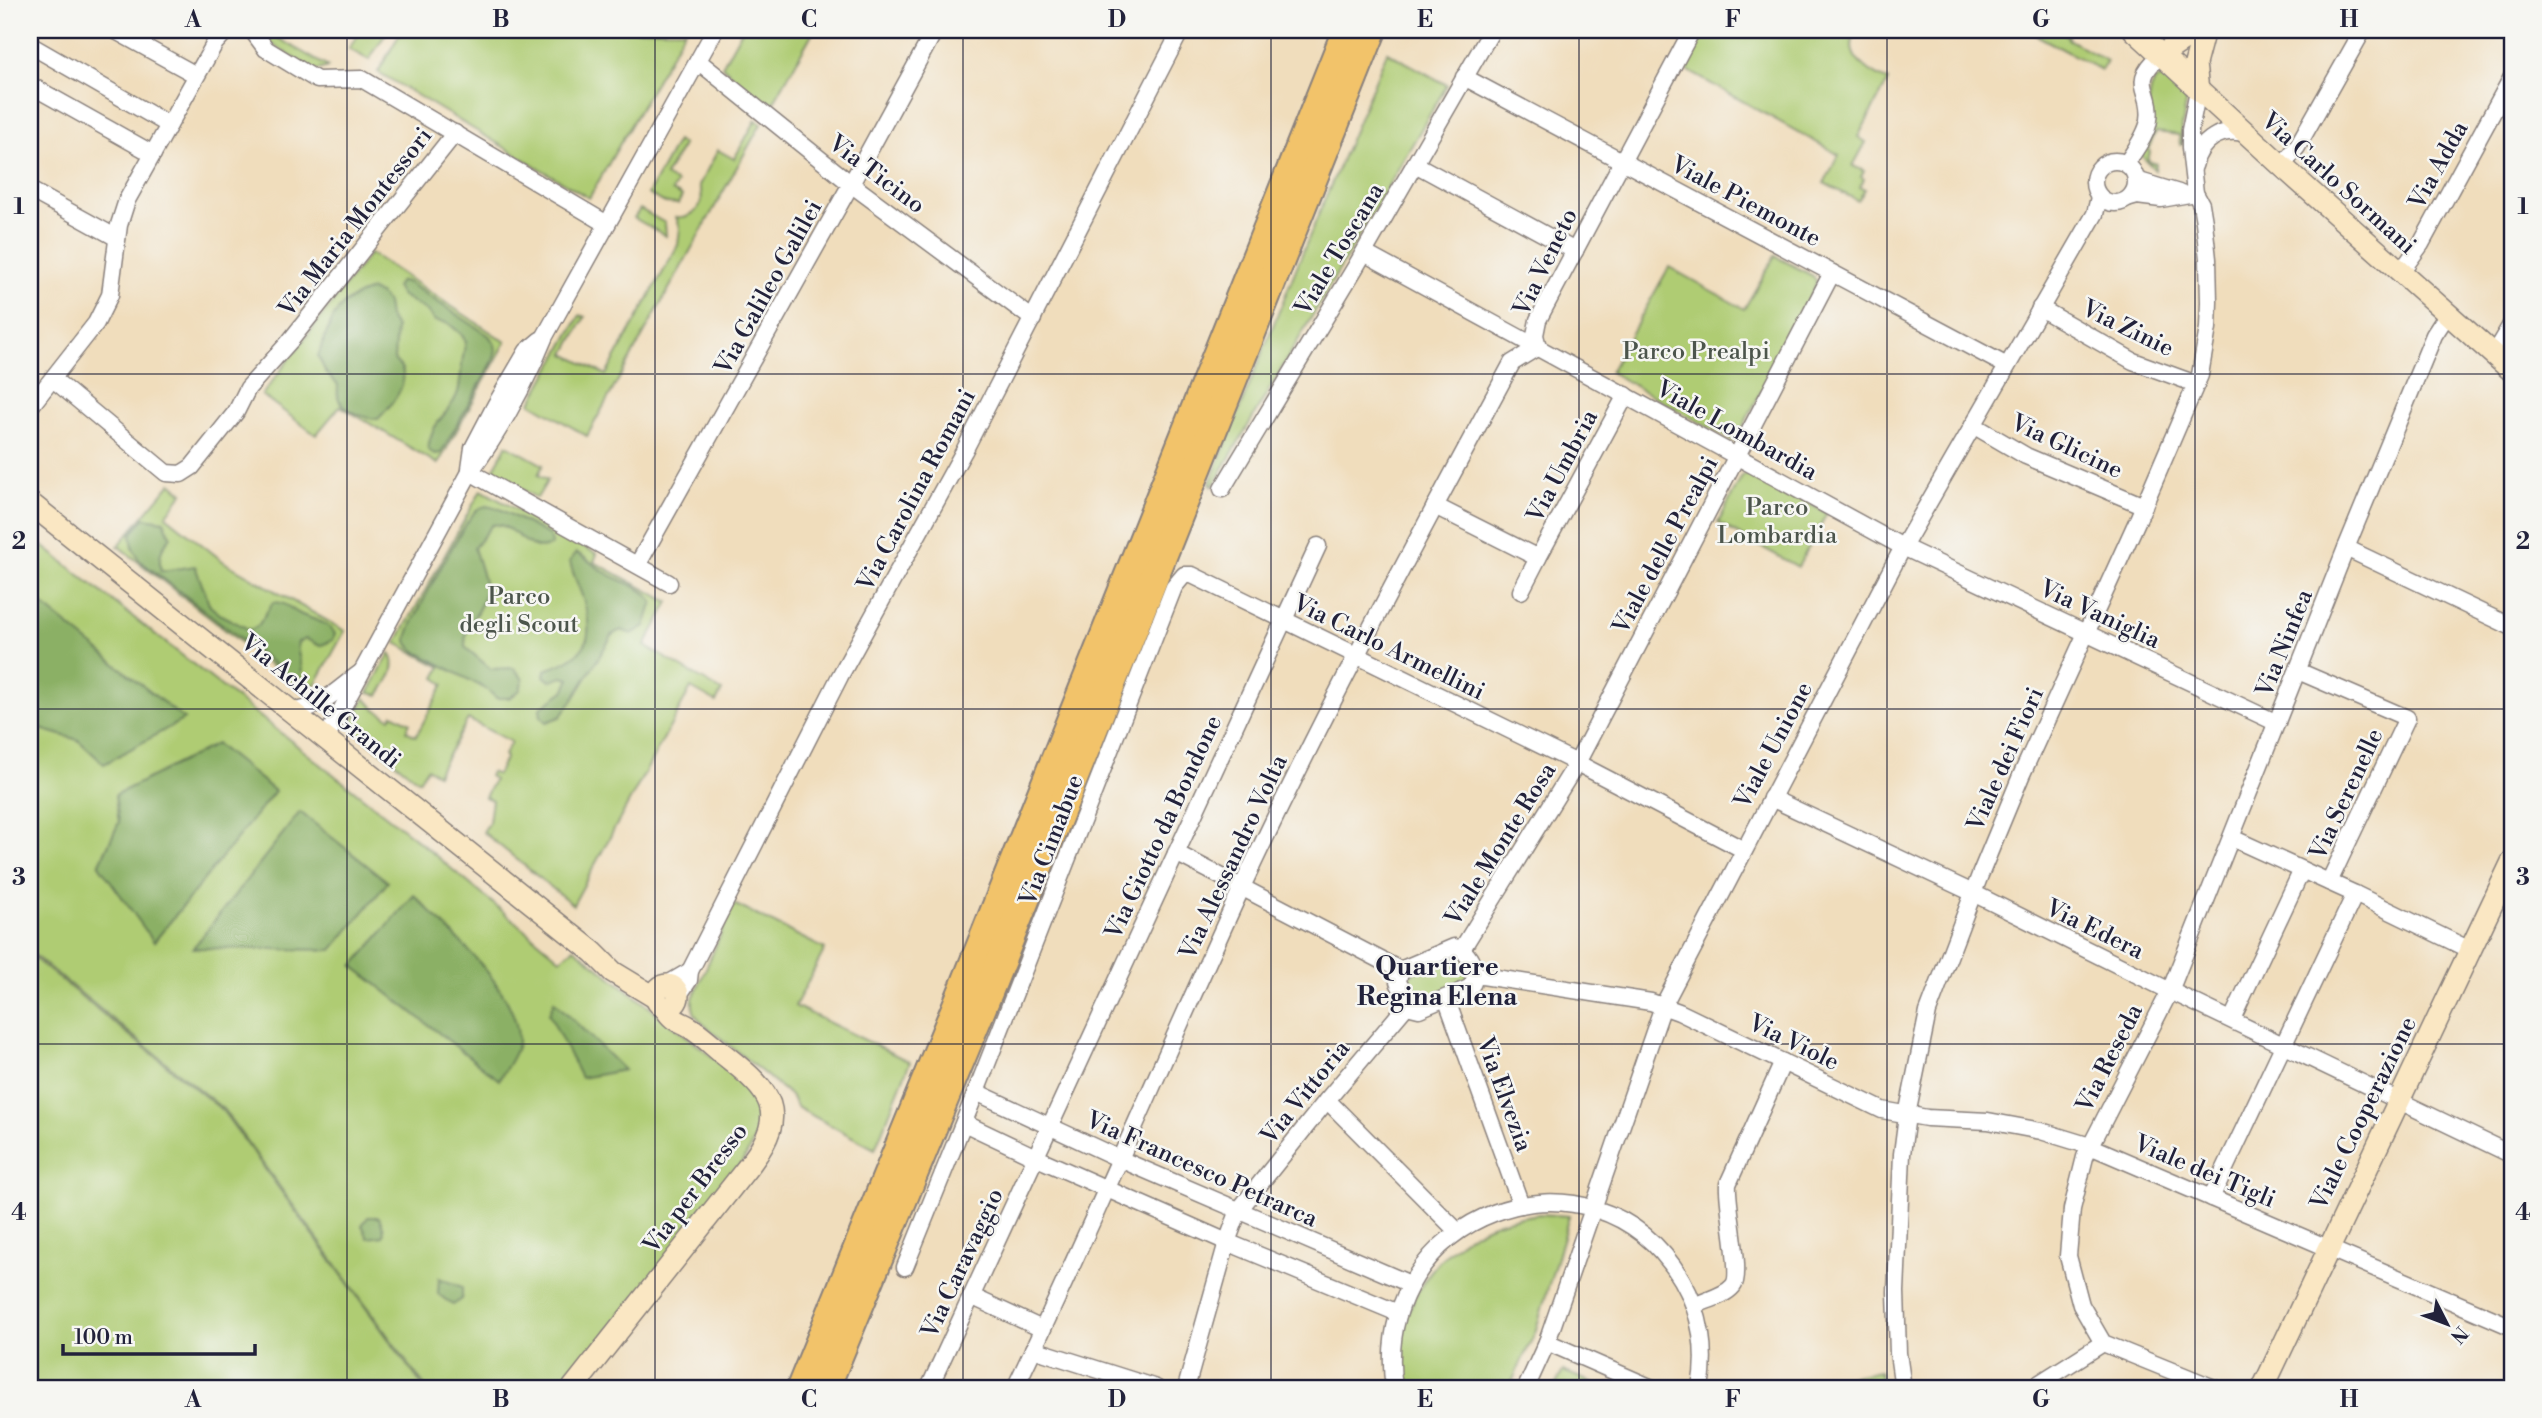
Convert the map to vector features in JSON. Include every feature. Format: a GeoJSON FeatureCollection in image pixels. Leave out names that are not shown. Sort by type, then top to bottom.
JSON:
{"type":"FeatureCollection","features":[{"type":"Feature","properties":{"kind":"highway"},"geometry":{"type":"LineString","coordinates":[[801,1388],[1347,30]]}},
{"type":"Feature","properties":{"kind":"highway"},"geometry":{"type":"LineString","coordinates":[[825,1388],[989,990],[1372,30]]}},
{"type":"Feature","properties":{"kind":"street"},"geometry":{"type":"LineString","coordinates":[[114,30],[196,75]]}},
{"type":"Feature","properties":{"kind":"street"},"geometry":{"type":"LineString","coordinates":[[30,407],[96,323],[110,295],[117,238],[127,200],[196,75],[215,43],[227,30]]}},
{"type":"Feature","properties":{"kind":"street"},"geometry":{"type":"LineString","coordinates":[[252,30],[266,49],[317,80],[362,79],[607,224]]}},
{"type":"Feature","properties":{"kind":"street"},"geometry":{"type":"LineString","coordinates":[[326,738],[470,472],[488,448],[514,401],[532,368],[545,335],[715,30]]}},
{"type":"Feature","properties":{"kind":"street","name":"Via Galileo Galilei"},"geometry":{"type":"LineString","coordinates":[[638,564],[935,30]]}},
{"type":"Feature","properties":{"kind":"street","name":"Via Carolina Romani"},"geometry":{"type":"LineString","coordinates":[[667,996],[690,980],[690,971],[840,676],[958,463],[1181,30]]}},
{"type":"Feature","properties":{"kind":"street","name":"Viale Toscana"},"geometry":{"type":"LineString","coordinates":[[1222,489],[1364,253],[1492,30]]}},
{"type":"Feature","properties":{"kind":"street","name":"Via Veneto"},"geometry":{"type":"LineString","coordinates":[[1396,578],[1513,363],[1538,347],[1535,335],[1538,320],[1692,30]]}},
{"type":"Feature","properties":{"kind":"street","name":"Via Carlo Sormani"},"geometry":{"type":"LineString","coordinates":[[2134,30],[2400,273],[2512,371]]}},
{"type":"Feature","properties":{"kind":"street"},"geometry":{"type":"LineString","coordinates":[[2130,198],[2135,190],[2136,180],[2126,164],[2149,120],[2143,85],[2145,74],[2161,55],[2202,30]]}},
{"type":"Feature","properties":{"kind":"street"},"geometry":{"type":"LineString","coordinates":[[2198,90],[2195,64],[2202,30]]}},
{"type":"Feature","properties":{"kind":"street"},"geometry":{"type":"LineString","coordinates":[[2282,166],[2297,148],[2363,30]]}},
{"type":"Feature","properties":{"kind":"street"},"geometry":{"type":"LineString","coordinates":[[30,44],[169,125]]}},
{"type":"Feature","properties":{"kind":"street","name":"Via Ticino"},"geometry":{"type":"LineString","coordinates":[[698,61],[851,184],[1033,319]]}},
{"type":"Feature","properties":{"kind":"street","name":"Viale Piemonte"},"geometry":{"type":"LineString","coordinates":[[1464,77],[2007,366]]}},
{"type":"Feature","properties":{"kind":"street","name":"Via Adda"},"geometry":{"type":"LineString","coordinates":[[2400,273],[2421,244],[2512,77]]}},
{"type":"Feature","properties":{"kind":"street"},"geometry":{"type":"LineString","coordinates":[[30,85],[153,154]]}},
{"type":"Feature","properties":{"kind":"street","name":"Viale dei Fiori"},"geometry":{"type":"LineString","coordinates":[[1903,1388],[1898,1353],[1896,1292],[1902,1154],[1907,1115],[1928,1012],[2021,776],[2144,506],[2196,384],[2204,354],[2209,302],[2206,234],[2201,204],[2190,193],[2194,166],[2190,130],[2198,90]]}},
{"type":"Feature","properties":{"kind":"street"},"geometry":{"type":"LineString","coordinates":[[2194,166],[2199,151],[2214,136],[2228,131],[2247,134]]}},
{"type":"Feature","properties":{"kind":"street","name":"Via Maria Montessori"},"geometry":{"type":"LineString","coordinates":[[53,379],[166,473],[181,474],[192,467],[236,412],[248,388],[290,341],[455,132]]}},
{"type":"Feature","properties":{"kind":"street","name":"Viale Unione"},"geometry":{"type":"LineString","coordinates":[[1526,1388],[1547,1342],[1662,1006],[1903,547],[2095,214],[2099,197],[2094,183],[2099,168],[2111,162],[2126,164]]}},
{"type":"Feature","properties":{"kind":"street"},"geometry":{"type":"LineString","coordinates":[[1415,164],[1575,251]]}},
{"type":"Feature","properties":{"kind":"street"},"geometry":{"type":"LineString","coordinates":[[2136,180],[2190,193]]}},
{"type":"Feature","properties":{"kind":"street"},"geometry":{"type":"LineString","coordinates":[[30,190],[117,238]]}},
{"type":"Feature","properties":{"kind":"street"},"geometry":{"type":"LineString","coordinates":[[2099,197],[2112,204],[2137,196],[2161,199],[2190,193]]}},
{"type":"Feature","properties":{"kind":"street","name":"Viale Lombardia"},"geometry":{"type":"LineString","coordinates":[[1364,253],[1903,547]]}},
{"type":"Feature","properties":{"kind":"street","name":"Viale delle Prealpi"},"geometry":{"type":"LineString","coordinates":[[1577,763],[1832,273]]}},
{"type":"Feature","properties":{"kind":"street","name":"Via Zinie"},"geometry":{"type":"LineString","coordinates":[[2040,308],[2133,361],[2196,384]]}},
{"type":"Feature","properties":{"kind":"street","name":"Via Ninfea"},"geometry":{"type":"LineString","coordinates":[[2171,991],[2346,548],[2434,335],[2447,315]]}},
{"type":"Feature","properties":{"kind":"street"},"geometry":{"type":"LineString","coordinates":[[2493,355],[2512,323]]}},
{"type":"Feature","properties":{"kind":"street","name":"Via Umbria"},"geometry":{"type":"LineString","coordinates":[[1521,591],[1626,396]]}},
{"type":"Feature","properties":{"kind":"street","name":"Via Glicine"},"geometry":{"type":"LineString","coordinates":[[1973,425],[2026,456],[2144,506]]}},
{"type":"Feature","properties":{"kind":"street"},"geometry":{"type":"LineString","coordinates":[[470,472],[669,583]]}},
{"type":"Feature","properties":{"kind":"street","name":"Via Achille Grandi"},"geometry":{"type":"LineString","coordinates":[[30,503],[586,946],[606,952],[667,996]]}},
{"type":"Feature","properties":{"kind":"street","name":"Via Umbria"},"geometry":{"type":"LineString","coordinates":[[1435,506],[1538,558]]}},
{"type":"Feature","properties":{"kind":"street","name":"Via Giotto da Bondone"},"geometry":{"type":"LineString","coordinates":[[1037,1157],[1318,546]]}},
{"type":"Feature","properties":{"kind":"street","name":"Via Vaniglia"},"geometry":{"type":"LineString","coordinates":[[1903,547],[2277,723]]}},
{"type":"Feature","properties":{"kind":"street"},"geometry":{"type":"LineString","coordinates":[[2346,548],[2512,627]]}},
{"type":"Feature","properties":{"kind":"street","name":"Via Carlo Armellini"},"geometry":{"type":"LineString","coordinates":[[1182,576],[1192,575],[1577,763],[1744,850]]}},
{"type":"Feature","properties":{"kind":"street","name":"Via Cimabue"},"geometry":{"type":"LineString","coordinates":[[905,1267],[1174,587],[1182,576]]}},
{"type":"Feature","properties":{"kind":"street","name":"Via Alessandro Volta"},"geometry":{"type":"LineString","coordinates":[[1014,1388],[1122,1160],[1242,887],[1354,656],[1396,578]]}},
{"type":"Feature","properties":{"kind":"street"},"geometry":{"type":"LineString","coordinates":[[290,710],[300,711],[316,705],[364,670]]}},
{"type":"Feature","properties":{"kind":"street","name":"Via Serenelle"},"geometry":{"type":"LineString","coordinates":[[2298,671],[2407,718],[2329,882]]}},
{"type":"Feature","properties":{"kind":"street","name":"Viale Monte Rosa"},"geometry":{"type":"LineString","coordinates":[[1462,948],[1577,763]]}},
{"type":"Feature","properties":{"kind":"street","name":"Via Edera"},"geometry":{"type":"LineString","coordinates":[[1771,798],[2512,1155]]}},
{"type":"Feature","properties":{"kind":"street"},"geometry":{"type":"LineString","coordinates":[[2232,838],[2470,950]]}},
{"type":"Feature","properties":{"kind":"street"},"geometry":{"type":"LineString","coordinates":[[1176,853],[1400,970]]}},
{"type":"Feature","properties":{"kind":"street","name":"Viale Cooperazione"},"geometry":{"type":"LineString","coordinates":[[2263,1388],[2512,862]]}},
{"type":"Feature","properties":{"kind":"street"},"geometry":{"type":"LineString","coordinates":[[2232,1019],[2302,870]]}},
{"type":"Feature","properties":{"kind":"street"},"geometry":{"type":"LineString","coordinates":[[2211,1198],[2355,894]]}},
{"type":"Feature","properties":{"kind":"street"},"geometry":{"type":"LineString","coordinates":[[1449,948],[1462,948],[1476,975],[1471,987],[1419,1009],[1408,1004],[1398,982],[1400,970],[1449,948]]}},
{"type":"Feature","properties":{"kind":"street","name":"Via Viole"},"geometry":{"type":"LineString","coordinates":[[1476,975],[1662,1006],[1882,1110],[1907,1115]]}},
{"type":"Feature","properties":{"kind":"street","name":"Via Reseda"},"geometry":{"type":"LineString","coordinates":[[2103,1343],[2081,1305],[2068,1256],[2072,1209],[2090,1146],[2171,991]]}},
{"type":"Feature","properties":{"kind":"street","name":"Via per Bresso"},"geometry":{"type":"LineString","coordinates":[[573,1388],[768,1138],[772,1121],[771,1110],[760,1086],[750,1075],[687,1026],[667,996]]}},
{"type":"Feature","properties":{"kind":"street","name":"Via Elvezia"},"geometry":{"type":"LineString","coordinates":[[1446,998],[1521,1205]]}},
{"type":"Feature","properties":{"kind":"street","name":"Via Vittoria"},"geometry":{"type":"LineString","coordinates":[[1186,1388],[1227,1242],[1239,1210],[1408,1004]]}},
{"type":"Feature","properties":{"kind":"street"},"geometry":{"type":"LineString","coordinates":[[1694,1306],[1728,1290],[1736,1283],[1738,1270],[1727,1198],[1728,1184],[1783,1062]]}},
{"type":"Feature","properties":{"kind":"street","name":"Via Francesco Petrarca"},"geometry":{"type":"LineString","coordinates":[[976,1092],[1122,1160],[1410,1284]]}},
{"type":"Feature","properties":{"kind":"street"},"geometry":{"type":"LineString","coordinates":[[1327,1100],[1457,1231]]}},
{"type":"Feature","properties":{"kind":"street","name":"Viale dei Tigli"},"geometry":{"type":"LineString","coordinates":[[1907,1115],[1989,1121],[2090,1146],[2512,1327]]}},
{"type":"Feature","properties":{"kind":"street"},"geometry":{"type":"LineString","coordinates":[[964,1123],[1227,1242],[1398,1313]]}},
{"type":"Feature","properties":{"kind":"street","name":"Via Caravaggio"},"geometry":{"type":"LineString","coordinates":[[929,1388],[1037,1157]]}},
{"type":"Feature","properties":{"kind":"street"},"geometry":{"type":"LineString","coordinates":[[1394,1388],[1392,1343],[1398,1313],[1410,1284],[1429,1258],[1457,1231],[1489,1214],[1521,1205],[1551,1203],[1591,1209],[1625,1223],[1652,1242],[1676,1270],[1700,1324],[1703,1356],[1700,1388]]}},
{"type":"Feature","properties":{"kind":"street"},"geometry":{"type":"LineString","coordinates":[[972,1297],[1042,1329]]}},
{"type":"Feature","properties":{"kind":"street"},"geometry":{"type":"LineString","coordinates":[[1547,1342],[1652,1388]]}},
{"type":"Feature","properties":{"kind":"street"},"geometry":{"type":"LineString","coordinates":[[2032,1388],[2103,1343],[2214,1388]]}},
{"type":"Feature","properties":{"kind":"street"},"geometry":{"type":"LineString","coordinates":[[1033,1349],[1156,1388]]}},
{"type":"Feature","properties":{"kind":"green space"},"geometry":{"type":"Polygon","coordinates":[[[264,30],[328,67],[315,71],[265,40],[264,30]]]}},
{"type":"Feature","properties":{"kind":"green space"},"geometry":{"type":"Polygon","coordinates":[[[360,30],[388,30],[369,60],[349,49],[360,30]]]}},
{"type":"Feature","properties":{"kind":"green space"},"geometry":{"type":"Polygon","coordinates":[[[402,30],[685,30],[589,198],[378,72],[402,30]]]}},
{"type":"Feature","properties":{"kind":"green space"},"geometry":{"type":"Polygon","coordinates":[[[742,30],[814,30],[770,109],[722,66],[742,30]]]}},
{"type":"Feature","properties":{"kind":"green space"},"geometry":{"type":"Polygon","coordinates":[[[1706,30],[1857,30],[1853,39],[1854,55],[1865,67],[1888,81],[1858,137],[1866,142],[1853,166],[1864,171],[1860,187],[1865,189],[1858,201],[1824,183],[1839,155],[1685,69],[1706,30]]]}},
{"type":"Feature","properties":{"kind":"green space"},"geometry":{"type":"Polygon","coordinates":[[[2027,30],[2057,30],[2107,61],[2101,70],[2027,30]]]}},
{"type":"Feature","properties":{"kind":"green space"},"geometry":{"type":"Polygon","coordinates":[[[1387,52],[1447,85],[1213,486],[1210,483],[1387,52]]]}},
{"type":"Feature","properties":{"kind":"green space"},"geometry":{"type":"Polygon","coordinates":[[[2170,75],[2188,93],[2182,127],[2183,144],[2180,145],[2179,135],[2156,132],[2148,149],[2148,161],[2156,164],[2155,170],[2141,155],[2151,89],[2155,80],[2170,75]]]}},
{"type":"Feature","properties":{"kind":"green space"},"geometry":{"type":"Polygon","coordinates":[[[756,120],[761,124],[587,436],[531,403],[580,315],[585,317],[565,354],[606,375],[678,245],[680,228],[676,217],[689,215],[698,208],[701,198],[699,185],[718,150],[734,159],[756,120]]]}},
{"type":"Feature","properties":{"kind":"green space"},"geometry":{"type":"Polygon","coordinates":[[[677,141],[683,145],[665,176],[677,183],[672,191],[682,196],[678,204],[665,203],[648,194],[677,141]]]}},
{"type":"Feature","properties":{"kind":"green space"},"geometry":{"type":"Polygon","coordinates":[[[640,209],[665,223],[666,236],[634,218],[640,209]]]}},
{"type":"Feature","properties":{"kind":"green space"},"geometry":{"type":"Polygon","coordinates":[[[370,253],[506,342],[438,464],[340,406],[316,435],[262,395],[370,253]]]}},
{"type":"Feature","properties":{"kind":"green space","name":"Parco Prealpi"},"geometry":{"type":"Polygon","coordinates":[[[1775,256],[1813,276],[1817,282],[1735,442],[1610,372],[1669,267],[1744,309],[1775,256]]]}},
{"type":"Feature","properties":{"kind":"green space"},"geometry":{"type":"Polygon","coordinates":[[[400,281],[407,282],[488,335],[495,345],[496,352],[492,363],[441,453],[435,454],[428,450],[430,440],[458,392],[466,342],[448,323],[435,321],[427,311],[401,295],[396,287],[400,281]]]}},
{"type":"Feature","properties":{"kind":"green space"},"geometry":{"type":"Polygon","coordinates":[[[371,290],[381,295],[387,303],[389,317],[396,327],[394,360],[401,368],[403,376],[397,396],[378,419],[349,410],[340,402],[338,385],[326,373],[318,356],[330,324],[341,307],[371,290]]]}},
{"type":"Feature","properties":{"kind":"green space"},"geometry":{"type":"Polygon","coordinates":[[[507,445],[543,465],[538,475],[548,480],[537,498],[492,472],[507,445]]]}},
{"type":"Feature","properties":{"kind":"green space","name":"Parco Lombardia"},"geometry":{"type":"Polygon","coordinates":[[[1750,473],[1827,513],[1798,567],[1718,523],[1742,476],[1750,473]]]}},
{"type":"Feature","properties":{"kind":"green space"},"geometry":{"type":"Polygon","coordinates":[[[171,483],[183,493],[166,516],[224,562],[345,631],[315,685],[298,687],[118,546],[171,483]]]}},
{"type":"Feature","properties":{"kind":"green space","name":"Parco degli Scout"},"geometry":{"type":"Polygon","coordinates":[[[481,490],[597,554],[594,562],[669,602],[645,646],[722,691],[716,702],[691,688],[573,905],[483,832],[489,822],[492,800],[485,797],[494,780],[489,776],[491,772],[497,775],[511,742],[468,719],[437,774],[427,768],[419,781],[355,731],[354,719],[365,698],[374,708],[390,718],[393,714],[410,723],[406,731],[416,736],[444,684],[435,678],[441,667],[396,643],[481,490]]]}},
{"type":"Feature","properties":{"kind":"green space"},"geometry":{"type":"Polygon","coordinates":[[[486,506],[500,509],[549,535],[552,544],[544,548],[536,547],[507,528],[492,525],[474,548],[485,591],[467,631],[465,647],[491,669],[514,668],[523,679],[520,690],[510,698],[496,698],[488,690],[417,652],[407,640],[437,574],[461,533],[476,511],[486,506]]]}},
{"type":"Feature","properties":{"kind":"green space"},"geometry":{"type":"Polygon","coordinates":[[[144,518],[164,521],[171,537],[161,552],[161,571],[195,566],[210,606],[221,615],[250,630],[258,626],[273,602],[282,603],[328,626],[335,634],[333,640],[320,646],[306,639],[298,642],[302,675],[300,680],[292,678],[139,560],[133,548],[131,534],[144,518]]]}},
{"type":"Feature","properties":{"kind":"green space"},"geometry":{"type":"Polygon","coordinates":[[[30,536],[417,840],[560,959],[574,948],[747,1084],[757,1107],[759,1124],[742,1163],[563,1388],[426,1388],[223,1109],[30,952],[30,536]]]}},
{"type":"Feature","properties":{"kind":"green space"},"geometry":{"type":"Polygon","coordinates":[[[576,553],[606,573],[643,591],[653,602],[645,626],[632,634],[621,630],[613,634],[573,700],[560,717],[546,722],[541,717],[540,708],[564,691],[570,679],[563,677],[550,681],[544,676],[545,670],[560,665],[580,651],[586,643],[588,633],[586,609],[570,561],[576,553]]]}},
{"type":"Feature","properties":{"kind":"green space"},"geometry":{"type":"Polygon","coordinates":[[[30,595],[184,719],[104,764],[78,740],[30,726],[30,595]]]}},
{"type":"Feature","properties":{"kind":"green space"},"geometry":{"type":"Polygon","coordinates":[[[390,653],[394,664],[389,680],[379,695],[368,693],[390,653]]]}},
{"type":"Feature","properties":{"kind":"green space"},"geometry":{"type":"Polygon","coordinates":[[[216,744],[275,791],[154,942],[99,865],[119,822],[115,795],[216,744]]]}},
{"type":"Feature","properties":{"kind":"green space"},"geometry":{"type":"Polygon","coordinates":[[[300,812],[388,882],[332,950],[193,948],[300,812]]]}},
{"type":"Feature","properties":{"kind":"green space"},"geometry":{"type":"Polygon","coordinates":[[[414,895],[480,962],[508,1002],[516,1022],[518,1042],[499,1080],[353,966],[414,895]]]}},
{"type":"Feature","properties":{"kind":"green space"},"geometry":{"type":"Polygon","coordinates":[[[734,904],[825,949],[795,1006],[910,1062],[875,1149],[798,1108],[791,1096],[701,1022],[695,1014],[693,998],[734,904]]]}},
{"type":"Feature","properties":{"kind":"green space"},"geometry":{"type":"Polygon","coordinates":[[[1455,954],[1464,961],[1469,981],[1423,1004],[1414,1002],[1404,977],[1455,954]]]}},
{"type":"Feature","properties":{"kind":"green space"},"geometry":{"type":"Polygon","coordinates":[[[30,955],[222,1110],[424,1388],[30,1388],[30,955]]]}},
{"type":"Feature","properties":{"kind":"green space"},"geometry":{"type":"Polygon","coordinates":[[[554,1001],[624,1070],[581,1078],[549,1014],[554,1001]]]}},
{"type":"Feature","properties":{"kind":"green space"},"geometry":{"type":"Polygon","coordinates":[[[1539,1214],[1569,1216],[1535,1333],[1509,1388],[1403,1388],[1400,1364],[1407,1316],[1430,1273],[1446,1254],[1486,1227],[1505,1220],[1539,1214]]]}},
{"type":"Feature","properties":{"kind":"green space"},"geometry":{"type":"Polygon","coordinates":[[[368,1217],[379,1217],[384,1229],[383,1236],[368,1238],[362,1225],[368,1217]]]}},
{"type":"Feature","properties":{"kind":"green space"},"geometry":{"type":"Polygon","coordinates":[[[439,1278],[462,1287],[462,1299],[453,1305],[438,1294],[439,1278]]]}},
{"type":"Feature","properties":{"kind":"green space"},"geometry":{"type":"Polygon","coordinates":[[[1563,1371],[1605,1388],[1554,1388],[1563,1371]]]}},
{"type":"Feature","properties":{"kind":"green space"},"geometry":{"type":"Polygon","coordinates":[[[1879,1371],[1884,1388],[1835,1388],[1839,1379],[1879,1371]]]}},
{"type":"Feature","properties":{"kind":"district","name":"Quartiere Regina Elena"},"geometry":{"type":"Point","coordinates":[1437,981]}}]}
